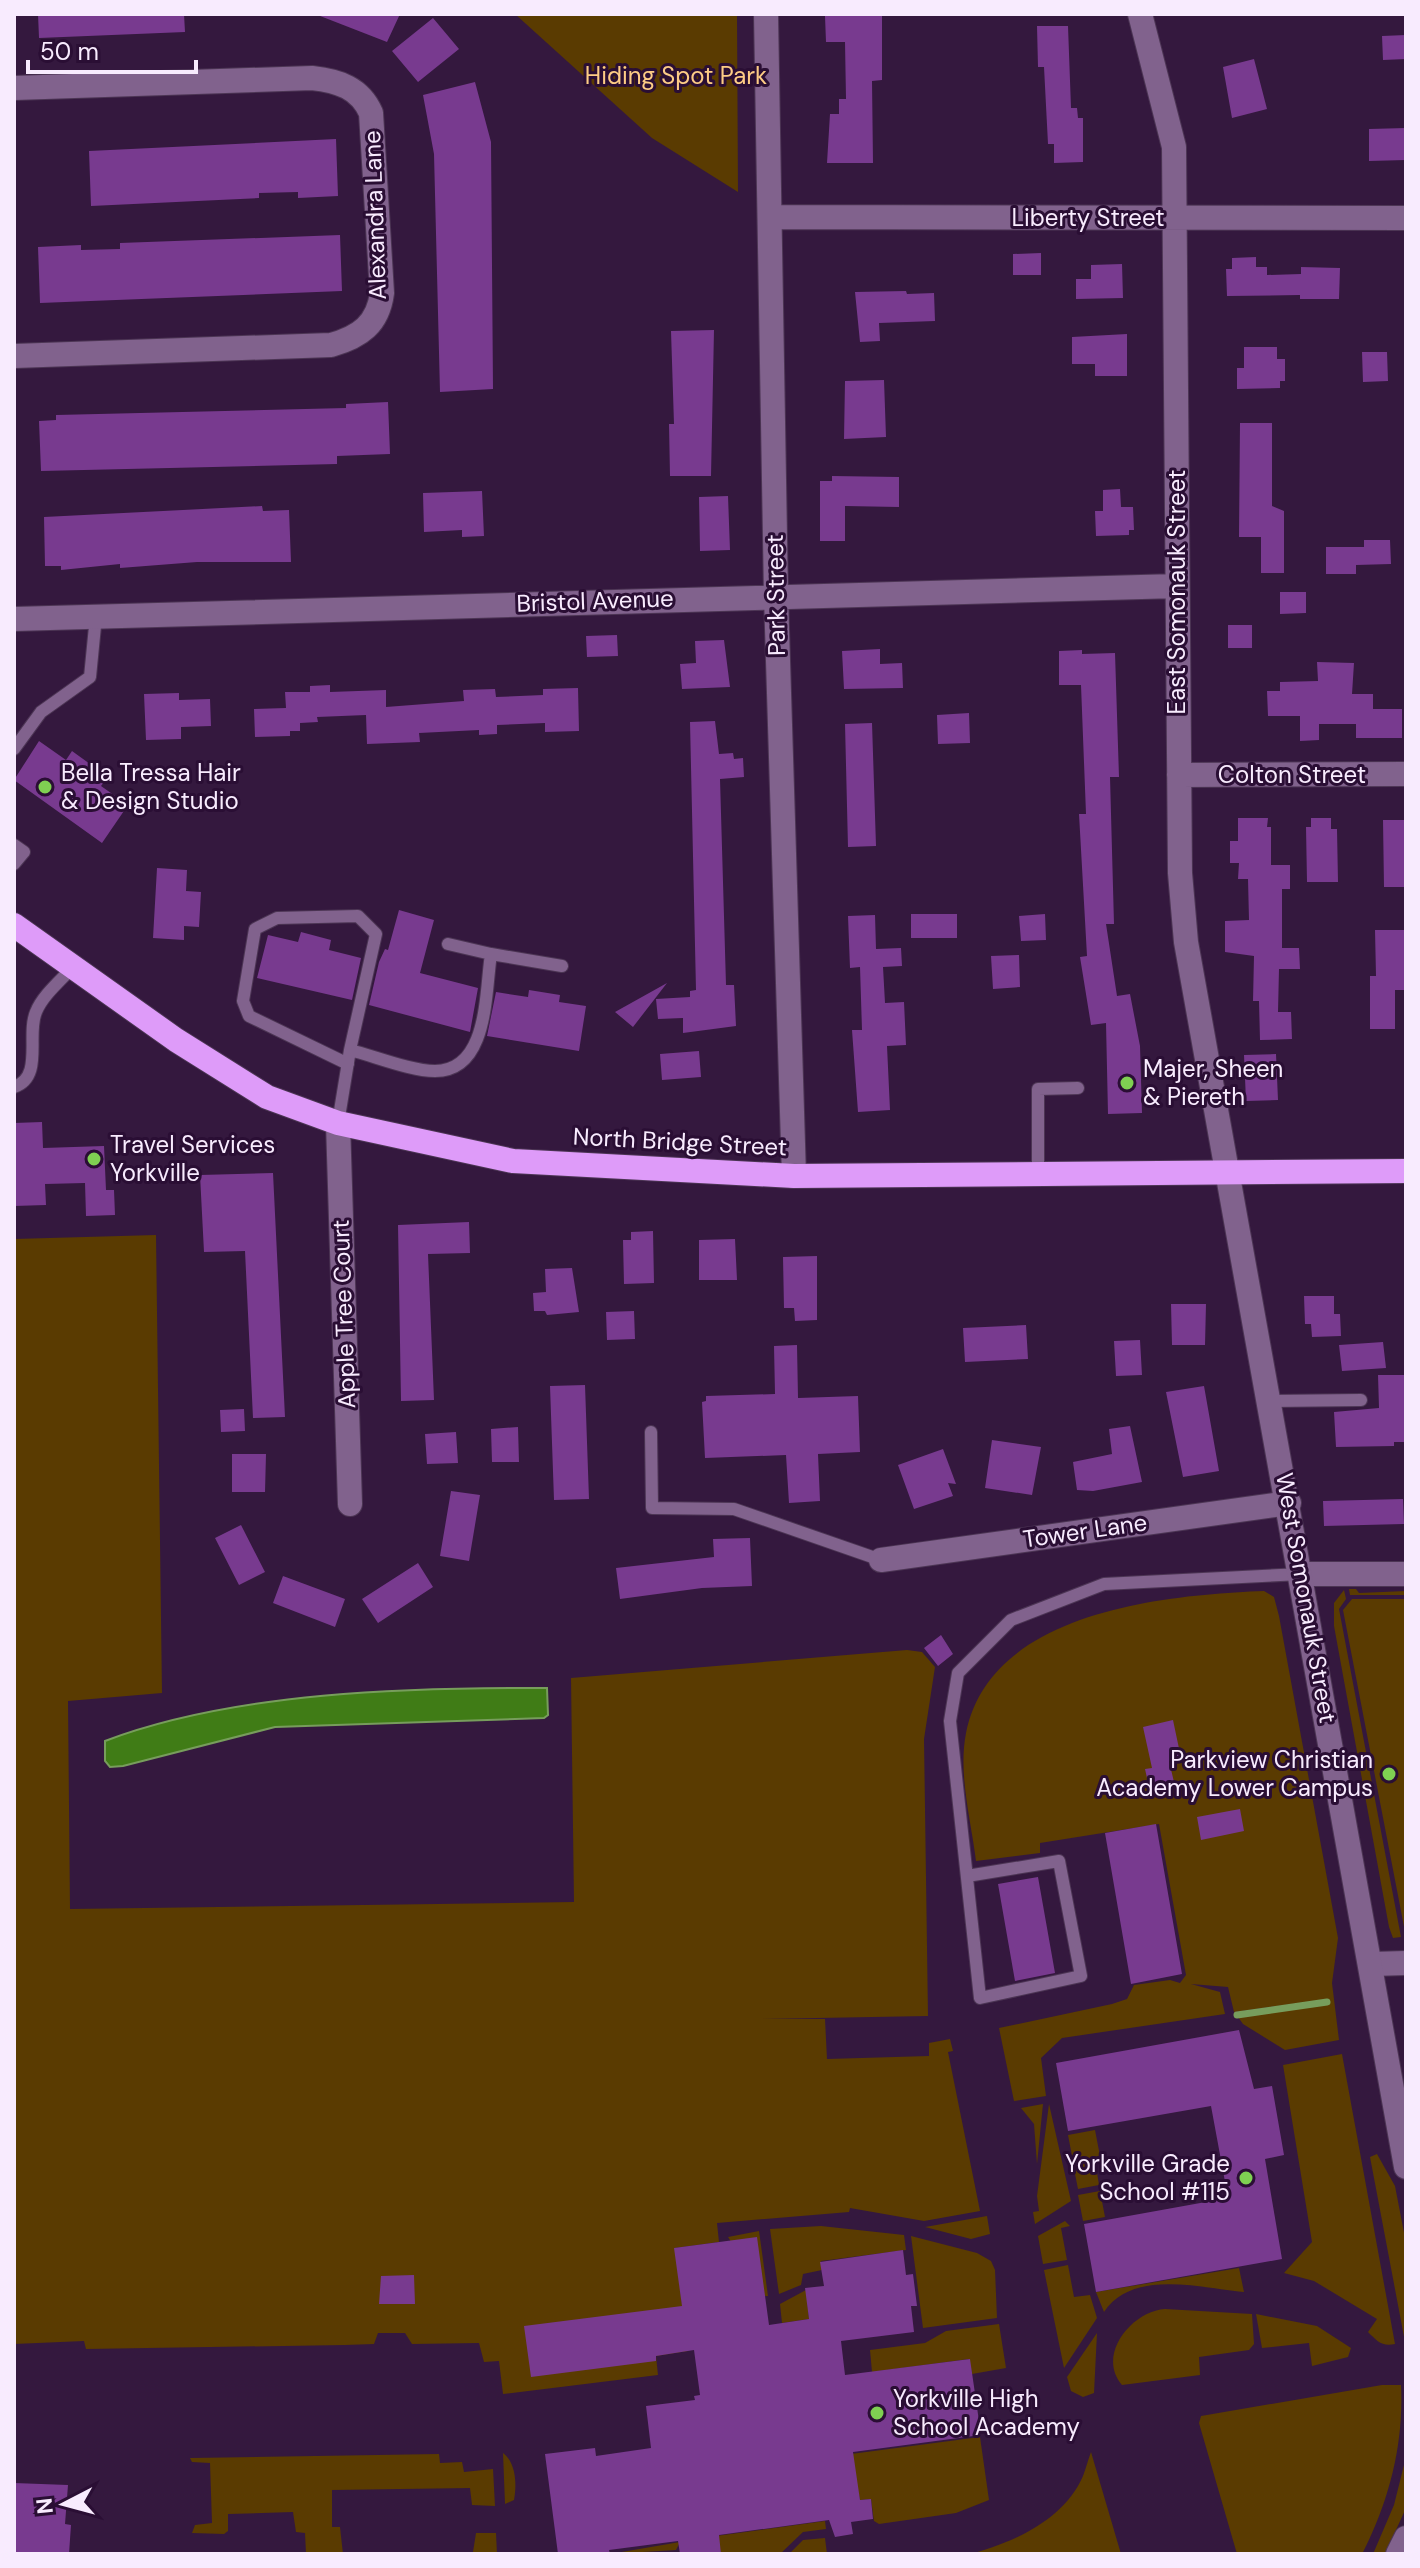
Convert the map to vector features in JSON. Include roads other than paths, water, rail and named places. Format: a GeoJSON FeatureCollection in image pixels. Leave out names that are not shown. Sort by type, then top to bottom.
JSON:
{"type":"FeatureCollection","features":[{"type":"Feature","properties":{"kind":"highway","name":"North Bridge Street"},"geometry":{"type":"LineString","coordinates":[[14,925],[176,1040],[267,1097],[338,1123],[513,1161],[794,1176],[1406,1171]]}},
{"type":"Feature","properties":{"kind":"street","name":"Park Street"},"geometry":{"type":"LineString","coordinates":[[766,14],[776,596],[794,1176]]}},
{"type":"Feature","properties":{"kind":"street","name":"East Somonauk Street"},"geometry":{"type":"LineString","coordinates":[[1140,14],[1174,147],[1177,218],[1179,775],[1186,942],[1227,1171]]}},
{"type":"Feature","properties":{"kind":"street","name":"Alexandra Lane"},"geometry":{"type":"LineString","coordinates":[[14,88],[309,78],[345,85],[366,102],[371,113],[382,293],[369,327],[331,345],[14,356]]}},
{"type":"Feature","properties":{"kind":"street","name":"Liberty Street"},"geometry":{"type":"LineString","coordinates":[[770,217],[1406,218]]}},
{"type":"Feature","properties":{"kind":"street","name":"Bristol Avenue"},"geometry":{"type":"LineString","coordinates":[[14,619],[1177,586]]}},
{"type":"Feature","properties":{"kind":"street","name":"Colton Street"},"geometry":{"type":"LineString","coordinates":[[1179,775],[1406,774]]}},
{"type":"Feature","properties":{"kind":"street","name":"Apple Tree Court"},"geometry":{"type":"LineString","coordinates":[[338,1123],[350,1504]]}},
{"type":"Feature","properties":{"kind":"street","name":"West Somonauk Street"},"geometry":{"type":"LineString","coordinates":[[1227,1171],[1302,1574],[1406,2167]]}},
{"type":"Feature","properties":{"kind":"street","name":"Tower Lane"},"geometry":{"type":"LineString","coordinates":[[881,1560],[1289,1503]]}},
{"type":"Feature","properties":{"kind":"street"},"geometry":{"type":"LineString","coordinates":[[1302,1574],[1406,1574]]}},
{"type":"Feature","properties":{"kind":"street"},"geometry":{"type":"LineString","coordinates":[[1372,1964],[1406,1963]]}},
{"type":"Feature","properties":{"kind":"street"},"geometry":{"type":"LineString","coordinates":[[1398,2554],[1406,2538]]}},
{"type":"Feature","properties":{"kind":"lane"},"geometry":{"type":"LineString","coordinates":[[14,749],[41,712],[90,677],[96,616]]}},
{"type":"Feature","properties":{"kind":"lane"},"geometry":{"type":"LineString","coordinates":[[14,845],[24,852],[14,864]]}},
{"type":"Feature","properties":{"kind":"lane"},"geometry":{"type":"LineString","coordinates":[[338,1123],[348,1064],[350,1050],[376,934],[358,916],[277,918],[255,929],[243,1001],[249,1016],[348,1064]]}},
{"type":"Feature","properties":{"kind":"lane"},"geometry":{"type":"LineString","coordinates":[[448,944],[562,966]]}},
{"type":"Feature","properties":{"kind":"lane"},"geometry":{"type":"LineString","coordinates":[[350,1050],[435,1071],[462,1064],[477,1045],[491,954]]}},
{"type":"Feature","properties":{"kind":"lane"},"geometry":{"type":"LineString","coordinates":[[14,1087],[27,1080],[32,1068],[32,1021],[37,1007],[73,967]]}},
{"type":"Feature","properties":{"kind":"lane"},"geometry":{"type":"LineString","coordinates":[[1038,1173],[1038,1089],[1078,1088]]}},
{"type":"Feature","properties":{"kind":"lane"},"geometry":{"type":"LineString","coordinates":[[1270,1401],[1361,1400]]}},
{"type":"Feature","properties":{"kind":"lane"},"geometry":{"type":"LineString","coordinates":[[651,1432],[652,1508],[734,1509],[881,1560]]}},
{"type":"Feature","properties":{"kind":"lane"},"geometry":{"type":"LineString","coordinates":[[967,1876],[1059,1861],[1081,1976],[980,1998],[950,1721],[958,1673],[1011,1620],[1104,1584],[1302,1574]]}},
{"type":"Feature","properties":{"kind":"waterway"},"geometry":{"type":"LineString","coordinates":[[1237,2015],[1327,2002]]}},
{"type":"Feature","properties":{"kind":"place","name":"Bella Tressa Hair & Design Studio"},"geometry":{"type":"Point","coordinates":[45,787]}},
{"type":"Feature","properties":{"kind":"place","name":"Majer, Sheen & Piereth"},"geometry":{"type":"Point","coordinates":[1127,1083]}},
{"type":"Feature","properties":{"kind":"place","name":"Travel Services Yorkville"},"geometry":{"type":"Point","coordinates":[94,1159]}},
{"type":"Feature","properties":{"kind":"place","name":"Parkview Christian Academy Lower Campus"},"geometry":{"type":"Point","coordinates":[1389,1774]}},
{"type":"Feature","properties":{"kind":"place","name":"Yorkville Grade School #115"},"geometry":{"type":"Point","coordinates":[1246,2178]}},
{"type":"Feature","properties":{"kind":"place","name":"Yorkville High School Academy"},"geometry":{"type":"Point","coordinates":[877,2413]}},
{"type":"Feature","properties":{"kind":"park label","name":"Hiding Spot Park"},"geometry":{"type":"Point","coordinates":[676,76]}}]}
